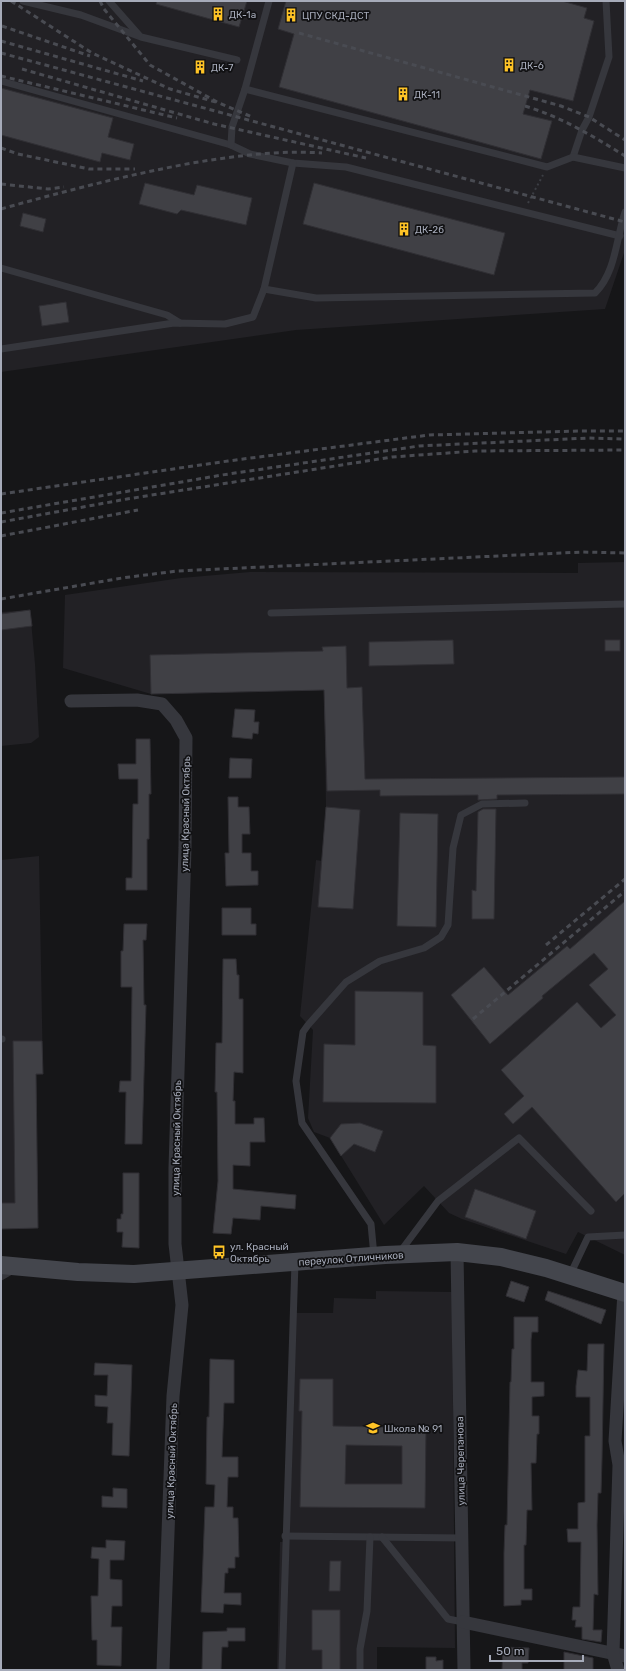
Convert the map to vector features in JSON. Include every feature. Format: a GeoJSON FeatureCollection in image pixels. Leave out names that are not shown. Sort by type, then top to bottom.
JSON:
{"type":"FeatureCollection","features":[{"type":"Feature","properties":{"kind":"main road","name":"переулок Отличников"},"geometry":{"type":"LineString","coordinates":[[10,1266],[78,1272],[134,1274],[178,1272],[398,1254],[457,1252],[500,1257],[570,1275],[625,1292]]}},
{"type":"Feature","properties":{"kind":"street","name":"улица Красный Октябрь"},"geometry":{"type":"LineString","coordinates":[[71,701],[137,700],[162,704],[176,720],[186,738],[185,848],[175,1168],[176,1244],[182,1305],[173,1396],[163,1670]]}},
{"type":"Feature","properties":{"kind":"street","name":"улица Черепанова"},"geometry":{"type":"LineString","coordinates":[[457,1252],[464,1670]]}},
{"type":"Feature","properties":{"kind":"street"},"geometry":{"type":"LineString","coordinates":[[618,1670],[619,1465],[615,1441],[625,1292]]}},
{"type":"Feature","properties":{"kind":"street"},"geometry":{"type":"LineString","coordinates":[[463,1622],[619,1655]]}},
{"type":"Feature","properties":{"kind":"lane"},"geometry":{"type":"LineString","coordinates":[[23,1],[81,15],[141,37],[237,60]]}},
{"type":"Feature","properties":{"kind":"lane"},"geometry":{"type":"LineString","coordinates":[[109,1],[141,37]]}},
{"type":"Feature","properties":{"kind":"lane"},"geometry":{"type":"LineString","coordinates":[[231,145],[232,128],[245,89],[269,1]]}},
{"type":"Feature","properties":{"kind":"lane"},"geometry":{"type":"LineString","coordinates":[[573,157],[582,130],[589,117],[609,57],[606,1]]}},
{"type":"Feature","properties":{"kind":"lane"},"geometry":{"type":"LineString","coordinates":[[1,81],[231,145],[250,154],[293,163],[346,167],[620,236]]}},
{"type":"Feature","properties":{"kind":"lane"},"geometry":{"type":"LineString","coordinates":[[245,89],[547,167],[573,157],[625,168]]}},
{"type":"Feature","properties":{"kind":"lane"},"geometry":{"type":"LineString","coordinates":[[1,349],[182,323],[225,324],[253,317],[264,290],[293,163]]}},
{"type":"Feature","properties":{"kind":"lane"},"geometry":{"type":"LineString","coordinates":[[264,290],[316,298],[595,293],[605,283],[620,236],[625,212]]}},
{"type":"Feature","properties":{"kind":"lane"},"geometry":{"type":"LineString","coordinates":[[1,268],[167,315],[182,323]]}},
{"type":"Feature","properties":{"kind":"lane"},"geometry":{"type":"LineString","coordinates":[[271,613],[625,604]]}},
{"type":"Feature","properties":{"kind":"lane"},"geometry":{"type":"LineString","coordinates":[[374,1256],[372,1224],[302,1123],[296,1081],[303,1032],[346,982],[380,961],[424,948],[441,937],[448,925],[453,848],[461,815],[482,804],[525,803]]}},
{"type":"Feature","properties":{"kind":"lane"},"geometry":{"type":"LineString","coordinates":[[398,1254],[438,1201],[519,1138],[591,1211]]}},
{"type":"Feature","properties":{"kind":"lane"},"geometry":{"type":"LineString","coordinates":[[570,1275],[588,1237],[625,1235]]}},
{"type":"Feature","properties":{"kind":"lane"},"geometry":{"type":"LineString","coordinates":[[282,1670],[285,1536],[295,1262]]}},
{"type":"Feature","properties":{"kind":"lane"},"geometry":{"type":"LineString","coordinates":[[1,1277],[10,1266]]}},
{"type":"Feature","properties":{"kind":"lane"},"geometry":{"type":"LineString","coordinates":[[285,1536],[462,1538]]}},
{"type":"Feature","properties":{"kind":"lane"},"geometry":{"type":"LineString","coordinates":[[360,1670],[360,1649],[367,1611],[370,1537]]}},
{"type":"Feature","properties":{"kind":"lane"},"geometry":{"type":"LineString","coordinates":[[382,1537],[448,1618],[463,1622]]}},
{"type":"Feature","properties":{"kind":"path"},"geometry":{"type":"LineString","coordinates":[[524,211],[547,167]]}},
{"type":"Feature","properties":{"kind":"shaded area"},"geometry":{"type":"Polygon","coordinates":[[[1,1],[625,1],[625,250],[605,309],[296,330],[1,372],[1,1]]]}},
{"type":"Feature","properties":{"kind":"shaded area"},"geometry":{"type":"Polygon","coordinates":[[[625,562],[625,1255],[578,1232],[566,1254],[462,1219],[449,1213],[424,1186],[384,1225],[330,1138],[314,1132],[308,1118],[313,1030],[300,1016],[316,860],[322,861],[326,807],[324,690],[151,694],[63,668],[65,595],[181,578],[250,572],[578,573],[578,563],[625,562]]]}},
{"type":"Feature","properties":{"kind":"shaded area"},"geometry":{"type":"Polygon","coordinates":[[[30,610],[39,737],[31,743],[1,746],[1,612],[30,610]]]}},
{"type":"Feature","properties":{"kind":"shaded area"},"geometry":{"type":"Polygon","coordinates":[[[39,856],[43,1074],[36,1075],[38,1228],[1,1229],[1,860],[39,856]]]}},
{"type":"Feature","properties":{"kind":"shaded area","name":"Школа № 91"},"geometry":{"type":"Polygon","coordinates":[[[376,1291],[452,1292],[455,1648],[377,1647],[377,1670],[277,1670],[280,1542],[289,1542],[296,1313],[333,1313],[334,1298],[376,1299],[376,1291]]]}},
{"type":"Feature","properties":{"kind":"building","name":"ДК-1а"},"geometry":{"type":"Polygon","coordinates":[[[157,1],[247,1],[239,27],[156,4],[157,1]]]}},
{"type":"Feature","properties":{"kind":"building"},"geometry":{"type":"Polygon","coordinates":[[[286,1],[562,1],[587,8],[584,18],[594,21],[573,101],[530,90],[523,114],[552,121],[541,159],[279,87],[294,34],[278,29],[286,1]]]}},
{"type":"Feature","properties":{"kind":"building"},"geometry":{"type":"Polygon","coordinates":[[[1,88],[113,118],[108,137],[134,144],[130,160],[102,153],[100,162],[1,135],[1,88]]]}},
{"type":"Feature","properties":{"kind":"building"},"geometry":{"type":"Polygon","coordinates":[[[145,183],[194,195],[197,185],[252,198],[246,225],[181,210],[177,214],[139,204],[145,183]]]}},
{"type":"Feature","properties":{"kind":"building","name":"ДК-2б"},"geometry":{"type":"Polygon","coordinates":[[[314,183],[505,233],[494,275],[303,224],[314,183]]]}},
{"type":"Feature","properties":{"kind":"building"},"geometry":{"type":"Polygon","coordinates":[[[23,213],[46,219],[43,232],[20,226],[23,213]]]}},
{"type":"Feature","properties":{"kind":"building"},"geometry":{"type":"Polygon","coordinates":[[[66,302],[69,322],[42,326],[39,306],[66,302]]]}},
{"type":"Feature","properties":{"kind":"building"},"geometry":{"type":"Polygon","coordinates":[[[30,610],[32,626],[1,630],[1,614],[30,610]]]}},
{"type":"Feature","properties":{"kind":"building"},"geometry":{"type":"Polygon","coordinates":[[[453,640],[454,664],[369,666],[369,642],[453,640]]]}},
{"type":"Feature","properties":{"kind":"building"},"geometry":{"type":"Polygon","coordinates":[[[605,640],[620,640],[620,651],[605,651],[605,640]]]}},
{"type":"Feature","properties":{"kind":"building"},"geometry":{"type":"Polygon","coordinates":[[[346,646],[347,688],[362,687],[365,779],[625,777],[625,794],[497,795],[497,799],[478,800],[478,795],[380,796],[380,790],[327,791],[324,690],[151,694],[150,655],[323,651],[322,647],[346,646]]]}},
{"type":"Feature","properties":{"kind":"building"},"geometry":{"type":"Polygon","coordinates":[[[235,709],[255,710],[254,722],[259,722],[258,734],[253,733],[252,739],[232,737],[235,709]]]}},
{"type":"Feature","properties":{"kind":"building"},"geometry":{"type":"Polygon","coordinates":[[[136,739],[150,739],[151,794],[149,794],[149,839],[147,839],[147,890],[126,890],[126,878],[132,878],[133,804],[138,804],[138,779],[119,779],[118,764],[136,764],[136,739]]]}},
{"type":"Feature","properties":{"kind":"building"},"geometry":{"type":"Polygon","coordinates":[[[230,758],[252,759],[251,778],[229,778],[230,758]]]}},
{"type":"Feature","properties":{"kind":"building"},"geometry":{"type":"Polygon","coordinates":[[[228,797],[238,797],[238,807],[249,807],[250,834],[242,834],[242,853],[251,853],[251,871],[258,871],[258,885],[226,886],[225,853],[229,853],[228,797]]]}},
{"type":"Feature","properties":{"kind":"building"},"geometry":{"type":"Polygon","coordinates":[[[326,807],[360,810],[353,909],[318,907],[326,807]]]}},
{"type":"Feature","properties":{"kind":"building"},"geometry":{"type":"Polygon","coordinates":[[[483,809],[496,809],[494,919],[472,919],[472,890],[476,891],[478,812],[483,809]]]}},
{"type":"Feature","properties":{"kind":"building"},"geometry":{"type":"Polygon","coordinates":[[[400,813],[438,814],[436,927],[397,926],[400,813]]]}},
{"type":"Feature","properties":{"kind":"building"},"geometry":{"type":"Polygon","coordinates":[[[625,901],[625,1193],[616,1202],[532,1107],[513,1124],[504,1114],[524,1096],[501,1070],[577,1002],[601,1028],[616,1015],[589,985],[608,969],[594,953],[542,996],[543,998],[490,1044],[451,995],[484,967],[508,995],[567,946],[570,949],[625,901]]]}},
{"type":"Feature","properties":{"kind":"building"},"geometry":{"type":"Polygon","coordinates":[[[222,908],[251,908],[251,924],[256,924],[256,935],[222,935],[222,908]]]}},
{"type":"Feature","properties":{"kind":"building"},"geometry":{"type":"Polygon","coordinates":[[[124,924],[147,924],[146,940],[143,940],[144,1005],[146,1005],[142,1144],[125,1144],[126,1092],[119,1092],[120,1081],[131,1081],[132,987],[121,987],[121,951],[123,951],[124,924]]]}},
{"type":"Feature","properties":{"kind":"building"},"geometry":{"type":"Polygon","coordinates":[[[223,959],[236,959],[237,975],[239,975],[239,999],[243,999],[243,1073],[234,1072],[233,1101],[235,1101],[235,1124],[254,1124],[254,1118],[264,1118],[265,1142],[250,1142],[250,1166],[233,1165],[233,1189],[296,1195],[295,1209],[261,1206],[260,1220],[233,1218],[231,1234],[213,1233],[218,1181],[217,1092],[215,1092],[216,1043],[222,1043],[223,959]]]}},
{"type":"Feature","properties":{"kind":"building"},"geometry":{"type":"Polygon","coordinates":[[[355,991],[423,992],[423,1045],[436,1046],[436,1103],[323,1102],[324,1044],[355,1045],[355,991]]]}},
{"type":"Feature","properties":{"kind":"building"},"geometry":{"type":"Polygon","coordinates":[[[13,1041],[42,1041],[43,1074],[36,1074],[38,1228],[1,1229],[1,1203],[15,1203],[13,1041]]]}},
{"type":"Feature","properties":{"kind":"building"},"geometry":{"type":"Polygon","coordinates":[[[360,1123],[383,1131],[375,1152],[354,1144],[341,1156],[330,1138],[341,1124],[360,1123]]]}},
{"type":"Feature","properties":{"kind":"building"},"geometry":{"type":"Polygon","coordinates":[[[123,1173],[139,1173],[139,1248],[122,1247],[123,1232],[117,1232],[117,1219],[121,1219],[121,1214],[123,1214],[123,1173]]]}},
{"type":"Feature","properties":{"kind":"building"},"geometry":{"type":"Polygon","coordinates":[[[475,1189],[536,1211],[526,1239],[465,1217],[475,1189]]]}},
{"type":"Feature","properties":{"kind":"building"},"geometry":{"type":"Polygon","coordinates":[[[511,1281],[529,1287],[524,1302],[506,1296],[511,1281]]]}},
{"type":"Feature","properties":{"kind":"building"},"geometry":{"type":"Polygon","coordinates":[[[548,1291],[606,1310],[601,1324],[545,1300],[548,1291]]]}},
{"type":"Feature","properties":{"kind":"building"},"geometry":{"type":"Polygon","coordinates":[[[514,1317],[538,1317],[538,1332],[532,1332],[531,1340],[531,1382],[544,1382],[544,1396],[532,1397],[532,1416],[539,1416],[539,1434],[537,1434],[536,1463],[531,1463],[532,1510],[527,1510],[526,1545],[524,1545],[524,1589],[532,1589],[532,1600],[521,1600],[521,1605],[504,1606],[504,1553],[505,1525],[507,1525],[510,1382],[512,1349],[514,1349],[514,1317]]]}},
{"type":"Feature","properties":{"kind":"building"},"geometry":{"type":"Polygon","coordinates":[[[588,1344],[604,1344],[601,1493],[598,1493],[597,1525],[598,1595],[594,1594],[593,1630],[602,1630],[601,1642],[582,1639],[582,1627],[575,1627],[576,1620],[572,1620],[573,1607],[580,1607],[581,1542],[568,1542],[567,1529],[578,1529],[578,1503],[585,1502],[585,1436],[590,1436],[590,1397],[576,1397],[576,1386],[578,1370],[587,1371],[588,1344]]]}},
{"type":"Feature","properties":{"kind":"building"},"geometry":{"type":"Polygon","coordinates":[[[210,1359],[234,1360],[234,1403],[224,1403],[222,1457],[238,1457],[238,1477],[228,1477],[227,1507],[233,1507],[233,1518],[238,1518],[239,1557],[235,1557],[235,1568],[228,1568],[228,1573],[225,1573],[224,1593],[241,1593],[241,1605],[224,1604],[223,1613],[201,1612],[205,1507],[214,1507],[215,1485],[206,1484],[210,1359]]]}},
{"type":"Feature","properties":{"kind":"building"},"geometry":{"type":"Polygon","coordinates":[[[95,1363],[132,1365],[129,1456],[112,1455],[113,1423],[107,1423],[108,1407],[95,1406],[95,1395],[107,1396],[108,1375],[94,1375],[95,1363]]]}},
{"type":"Feature","properties":{"kind":"building"},"geometry":{"type":"Polygon","coordinates":[[[300,1379],[333,1379],[333,1426],[426,1428],[425,1508],[300,1507],[302,1411],[299,1411],[300,1379]],[[346,1445],[345,1484],[402,1484],[402,1446],[346,1445]]]}},
{"type":"Feature","properties":{"kind":"building"},"geometry":{"type":"Polygon","coordinates":[[[113,1488],[127,1489],[127,1508],[102,1507],[102,1496],[113,1497],[113,1488]]]}},
{"type":"Feature","properties":{"kind":"building"},"geometry":{"type":"Polygon","coordinates":[[[106,1540],[125,1541],[124,1560],[110,1560],[110,1579],[122,1580],[122,1606],[112,1606],[111,1627],[122,1627],[121,1666],[97,1665],[97,1640],[92,1640],[91,1596],[98,1596],[99,1559],[91,1558],[92,1547],[106,1548],[106,1540]]]}},
{"type":"Feature","properties":{"kind":"building"},"geometry":{"type":"Polygon","coordinates":[[[330,1561],[341,1561],[340,1591],[329,1591],[330,1561]]]}},
{"type":"Feature","properties":{"kind":"building"},"geometry":{"type":"Polygon","coordinates":[[[312,1610],[340,1610],[340,1670],[322,1670],[322,1650],[312,1650],[312,1610]]]}},
{"type":"Feature","properties":{"kind":"building"},"geometry":{"type":"Polygon","coordinates":[[[227,1628],[245,1628],[245,1641],[228,1641],[228,1647],[222,1647],[221,1670],[202,1670],[203,1632],[227,1631],[227,1628]]]}},
{"type":"Feature","properties":{"kind":"building"},"geometry":{"type":"Polygon","coordinates":[[[503,1647],[529,1648],[528,1663],[522,1663],[522,1670],[502,1670],[503,1647]]]}},
{"type":"Feature","properties":{"kind":"building"},"geometry":{"type":"Polygon","coordinates":[[[564,1652],[593,1658],[593,1670],[564,1670],[564,1652]]]}},
{"type":"Feature","properties":{"kind":"building"},"geometry":{"type":"Polygon","coordinates":[[[426,1657],[436,1657],[436,1661],[443,1660],[443,1670],[426,1670],[426,1657]]]}},
{"type":"Feature","properties":{"kind":"railway"},"geometry":{"type":"LineString","coordinates":[[11,1],[92,53],[170,89],[219,103]]}},
{"type":"Feature","properties":{"kind":"railway"},"geometry":{"type":"LineString","coordinates":[[100,1],[104,9],[150,65],[219,103],[252,117]]}},
{"type":"Feature","properties":{"kind":"railway"},"geometry":{"type":"LineString","coordinates":[[2,26],[90,56]]}},
{"type":"Feature","properties":{"kind":"railway"},"geometry":{"type":"LineString","coordinates":[[299,33],[561,106],[589,117],[625,140]]}},
{"type":"Feature","properties":{"kind":"railway"},"geometry":{"type":"LineString","coordinates":[[1,41],[143,81]]}},
{"type":"Feature","properties":{"kind":"railway"},"geometry":{"type":"LineString","coordinates":[[1,53],[625,222]]}},
{"type":"Feature","properties":{"kind":"railway"},"geometry":{"type":"LineString","coordinates":[[22,69],[214,124],[366,158]]}},
{"type":"Feature","properties":{"kind":"railway"},"geometry":{"type":"LineString","coordinates":[[1,76],[177,118]]}},
{"type":"Feature","properties":{"kind":"railway"},"geometry":{"type":"LineString","coordinates":[[525,106],[564,121],[625,156]]}},
{"type":"Feature","properties":{"kind":"railway"},"geometry":{"type":"LineString","coordinates":[[1,148],[18,154],[89,169],[135,169]]}},
{"type":"Feature","properties":{"kind":"railway"},"geometry":{"type":"LineString","coordinates":[[1,209],[96,184],[192,163],[273,153],[322,153]]}},
{"type":"Feature","properties":{"kind":"railway"},"geometry":{"type":"LineString","coordinates":[[1,184],[48,189],[64,187]]}},
{"type":"Feature","properties":{"kind":"railway"},"geometry":{"type":"LineString","coordinates":[[1,494],[228,461],[429,435],[625,431]]}},
{"type":"Feature","properties":{"kind":"railway"},"geometry":{"type":"LineString","coordinates":[[1,513],[222,475],[419,446],[589,438],[625,439]]}},
{"type":"Feature","properties":{"kind":"railway"},"geometry":{"type":"LineString","coordinates":[[1,522],[127,499],[392,457],[475,451],[625,450]]}},
{"type":"Feature","properties":{"kind":"railway"},"geometry":{"type":"LineString","coordinates":[[1,536],[138,510]]}},
{"type":"Feature","properties":{"kind":"railway"},"geometry":{"type":"LineString","coordinates":[[1,599],[122,578],[177,571],[583,552],[625,553]]}},
{"type":"Feature","properties":{"kind":"railway"},"geometry":{"type":"LineString","coordinates":[[546,945],[625,879]]}},
{"type":"Feature","properties":{"kind":"railway"},"geometry":{"type":"LineString","coordinates":[[473,1019],[625,891]]}},
{"type":"Feature","properties":{"kind":"place","name":"ДК-1а"},"geometry":{"type":"Point","coordinates":[218,14]}},
{"type":"Feature","properties":{"kind":"place","name":"ЦПУ СКД-ДСТ"},"geometry":{"type":"Point","coordinates":[291,15]}},
{"type":"Feature","properties":{"kind":"place","name":"ДК-6"},"geometry":{"type":"Point","coordinates":[509,65]}},
{"type":"Feature","properties":{"kind":"place","name":"ДК-7"},"geometry":{"type":"Point","coordinates":[200,67]}},
{"type":"Feature","properties":{"kind":"place","name":"ДК-11"},"geometry":{"type":"Point","coordinates":[403,94]}},
{"type":"Feature","properties":{"kind":"place","name":"ДК-2б"},"geometry":{"type":"Point","coordinates":[404,229]}},
{"type":"Feature","properties":{"kind":"place","name":"ул. Красный Октябрь"},"geometry":{"type":"Point","coordinates":[219,1252]}},
{"type":"Feature","properties":{"kind":"place","name":"Школа № 91"},"geometry":{"type":"Point","coordinates":[373,1428]}}]}
